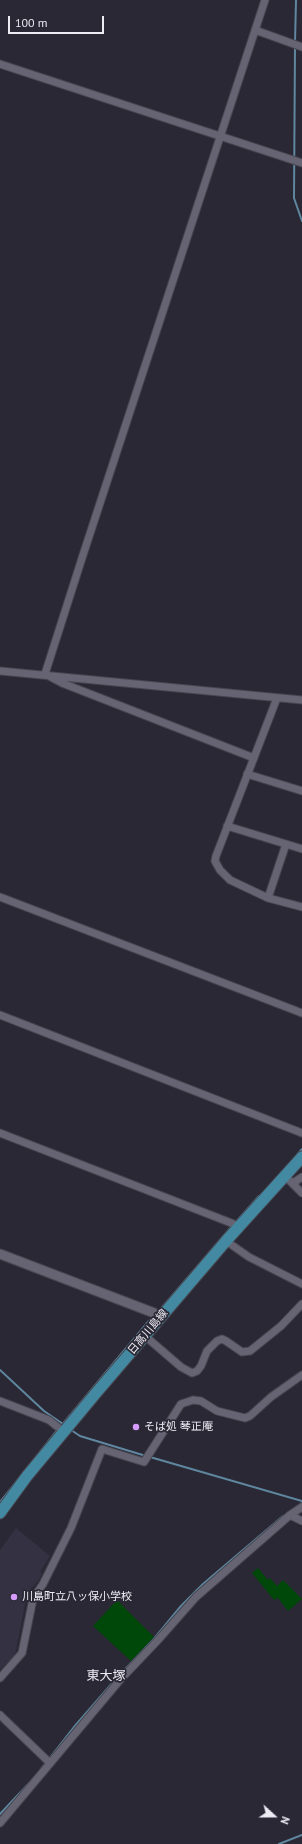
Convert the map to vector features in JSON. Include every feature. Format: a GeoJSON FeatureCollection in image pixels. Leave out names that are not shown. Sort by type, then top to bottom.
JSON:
{"type":"FeatureCollection","features":[{"type":"Feature","properties":{"kind":"main road","name":"日高川島線"},"geometry":{"type":"LineString","coordinates":[[0,1513],[27,1476],[226,1241],[239,1226],[289,1179],[302,1156]]}},
{"type":"Feature","properties":{"kind":"street"},"geometry":{"type":"LineString","coordinates":[[46,674],[82,555],[265,0]]}},
{"type":"Feature","properties":{"kind":"street"},"geometry":{"type":"LineString","coordinates":[[255,30],[302,47]]}},
{"type":"Feature","properties":{"kind":"street"},"geometry":{"type":"LineString","coordinates":[[0,64],[300,163],[302,154]]}},
{"type":"Feature","properties":{"kind":"street"},"geometry":{"type":"LineString","coordinates":[[0,671],[46,674],[302,700]]}},
{"type":"Feature","properties":{"kind":"street"},"geometry":{"type":"LineString","coordinates":[[46,674],[62,683],[254,758]]}},
{"type":"Feature","properties":{"kind":"street"},"geometry":{"type":"LineString","coordinates":[[277,698],[215,860],[220,870],[230,880],[268,898],[302,907]]}},
{"type":"Feature","properties":{"kind":"street"},"geometry":{"type":"LineString","coordinates":[[247,774],[302,791]]}},
{"type":"Feature","properties":{"kind":"street"},"geometry":{"type":"LineString","coordinates":[[227,826],[302,849]]}},
{"type":"Feature","properties":{"kind":"street"},"geometry":{"type":"LineString","coordinates":[[268,898],[286,844]]}},
{"type":"Feature","properties":{"kind":"street"},"geometry":{"type":"LineString","coordinates":[[0,897],[302,1013]]}},
{"type":"Feature","properties":{"kind":"street"},"geometry":{"type":"LineString","coordinates":[[0,1015],[302,1133]]}},
{"type":"Feature","properties":{"kind":"street"},"geometry":{"type":"LineString","coordinates":[[0,1133],[239,1226]]}},
{"type":"Feature","properties":{"kind":"street"},"geometry":{"type":"LineString","coordinates":[[289,1179],[302,1177]]}},
{"type":"Feature","properties":{"kind":"street"},"geometry":{"type":"LineString","coordinates":[[289,1179],[302,1193]]}},
{"type":"Feature","properties":{"kind":"street"},"geometry":{"type":"LineString","coordinates":[[226,1241],[249,1257],[302,1284]]}},
{"type":"Feature","properties":{"kind":"street"},"geometry":{"type":"LineString","coordinates":[[0,1254],[162,1316]]}},
{"type":"Feature","properties":{"kind":"street"},"geometry":{"type":"LineString","coordinates":[[145,1336],[180,1366],[192,1373],[197,1371],[201,1366],[207,1351],[217,1341],[222,1339],[242,1352],[250,1351],[281,1326],[302,1304]]}},
{"type":"Feature","properties":{"kind":"street"},"geometry":{"type":"LineString","coordinates":[[0,1678],[22,1653],[33,1599],[43,1584],[71,1528],[102,1449],[144,1462],[181,1404],[193,1400],[200,1401],[218,1411],[245,1418],[250,1416],[271,1397],[302,1375]]}},
{"type":"Feature","properties":{"kind":"street"},"geometry":{"type":"LineString","coordinates":[[0,1401],[49,1420],[64,1432]]}},
{"type":"Feature","properties":{"kind":"street"},"geometry":{"type":"LineString","coordinates":[[0,1823],[120,1680],[196,1597],[290,1515],[302,1507]]}},
{"type":"Feature","properties":{"kind":"street"},"geometry":{"type":"LineString","coordinates":[[290,1515],[302,1521]]}},
{"type":"Feature","properties":{"kind":"street"},"geometry":{"type":"LineString","coordinates":[[0,1715],[50,1763]]}},
{"type":"Feature","properties":{"kind":"shaded area","name":"川島町立八ッ保小学校"},"geometry":{"type":"Polygon","coordinates":[[[16,1528],[50,1556],[40,1572],[42,1573],[39,1580],[28,1592],[30,1594],[26,1599],[15,1655],[0,1670],[0,1550],[16,1528]]]}},
{"type":"Feature","properties":{"kind":"green space"},"geometry":{"type":"Polygon","coordinates":[[[258,1568],[268,1580],[270,1578],[277,1586],[283,1580],[302,1599],[288,1611],[278,1598],[274,1600],[252,1573],[258,1568]]]}},
{"type":"Feature","properties":{"kind":"green space"},"geometry":{"type":"Polygon","coordinates":[[[117,1600],[154,1637],[131,1661],[93,1626],[117,1600]]]}},
{"type":"Feature","properties":{"kind":"waterway"},"geometry":{"type":"LineString","coordinates":[[295,43],[296,0]]}},
{"type":"Feature","properties":{"kind":"waterway"},"geometry":{"type":"LineString","coordinates":[[295,47],[294,198],[302,221]]}},
{"type":"Feature","properties":{"kind":"waterway"},"geometry":{"type":"LineString","coordinates":[[297,1155],[302,1149]]}},
{"type":"Feature","properties":{"kind":"waterway"},"geometry":{"type":"LineString","coordinates":[[235,1223],[259,1196]]}},
{"type":"Feature","properties":{"kind":"waterway"},"geometry":{"type":"LineString","coordinates":[[158,1312],[232,1226]]}},
{"type":"Feature","properties":{"kind":"waterway"},"geometry":{"type":"LineString","coordinates":[[61,1426],[153,1316]]}},
{"type":"Feature","properties":{"kind":"waterway"},"geometry":{"type":"LineString","coordinates":[[0,1370],[44,1411],[63,1424]]}},
{"type":"Feature","properties":{"kind":"waterway"},"geometry":{"type":"LineString","coordinates":[[0,1502],[58,1429]]}},
{"type":"Feature","properties":{"kind":"waterway"},"geometry":{"type":"LineString","coordinates":[[71,1430],[80,1436],[146,1456]]}},
{"type":"Feature","properties":{"kind":"waterway"},"geometry":{"type":"LineString","coordinates":[[150,1457],[302,1501]]}},
{"type":"Feature","properties":{"kind":"waterway"},"geometry":{"type":"LineString","coordinates":[[296,1507],[302,1503]]}},
{"type":"Feature","properties":{"kind":"waterway"},"geometry":{"type":"LineString","coordinates":[[41,1769],[74,1727],[115,1680],[153,1640],[181,1606],[203,1584],[283,1516]]}},
{"type":"Feature","properties":{"kind":"waterway"},"geometry":{"type":"LineString","coordinates":[[0,1814],[33,1779]]}},
{"type":"Feature","properties":{"kind":"waterway"},"geometry":{"type":"LineString","coordinates":[[279,1844],[302,1835]]}},
{"type":"Feature","properties":{"kind":"place","name":"そば処 琴正庵"},"geometry":{"type":"Point","coordinates":[136,1427]}},
{"type":"Feature","properties":{"kind":"place","name":"川島町立八ッ保小学校"},"geometry":{"type":"Point","coordinates":[14,1597]}},
{"type":"Feature","properties":{"kind":"district","name":"東大塚"},"geometry":{"type":"Point","coordinates":[106,1676]}}]}
